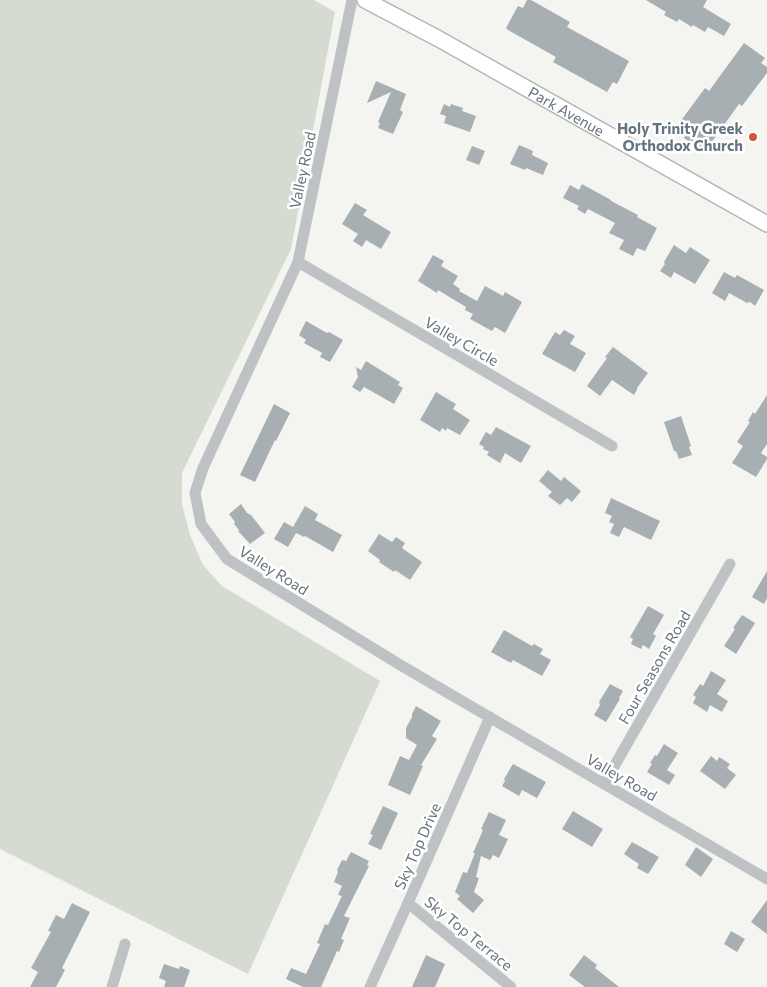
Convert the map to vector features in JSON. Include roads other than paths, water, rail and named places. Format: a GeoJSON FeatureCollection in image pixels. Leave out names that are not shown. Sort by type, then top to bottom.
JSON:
{"type":"FeatureCollection","features":[{"type":"Feature","properties":{"kind":"main road","name":"Park Avenue"},"geometry":{"type":"LineString","coordinates":[[365,0],[439,39],[767,224]]}},
{"type":"Feature","properties":{"kind":"street","name":"Valley Road"},"geometry":{"type":"LineString","coordinates":[[352,0],[298,262],[203,468],[195,493],[201,524],[227,559],[402,666],[767,879]]}},
{"type":"Feature","properties":{"kind":"street","name":"Valley Circle"},"geometry":{"type":"LineString","coordinates":[[298,262],[612,446]]}},
{"type":"Feature","properties":{"kind":"street","name":"Four Seasons Road"},"geometry":{"type":"LineString","coordinates":[[604,784],[730,564]]}},
{"type":"Feature","properties":{"kind":"street","name":"Sky Top Drive"},"geometry":{"type":"LineString","coordinates":[[370,987],[490,716]]}},
{"type":"Feature","properties":{"kind":"street","name":"Sky Top Terrace"},"geometry":{"type":"LineString","coordinates":[[408,903],[511,987]]}},
{"type":"Feature","properties":{"kind":"street"},"geometry":{"type":"LineString","coordinates":[[112,987],[125,944]]}},
{"type":"Feature","properties":{"kind":"place","name":"Holy Trinity Greek Orthodox Church"},"geometry":{"type":"Point","coordinates":[753,137]}}]}
